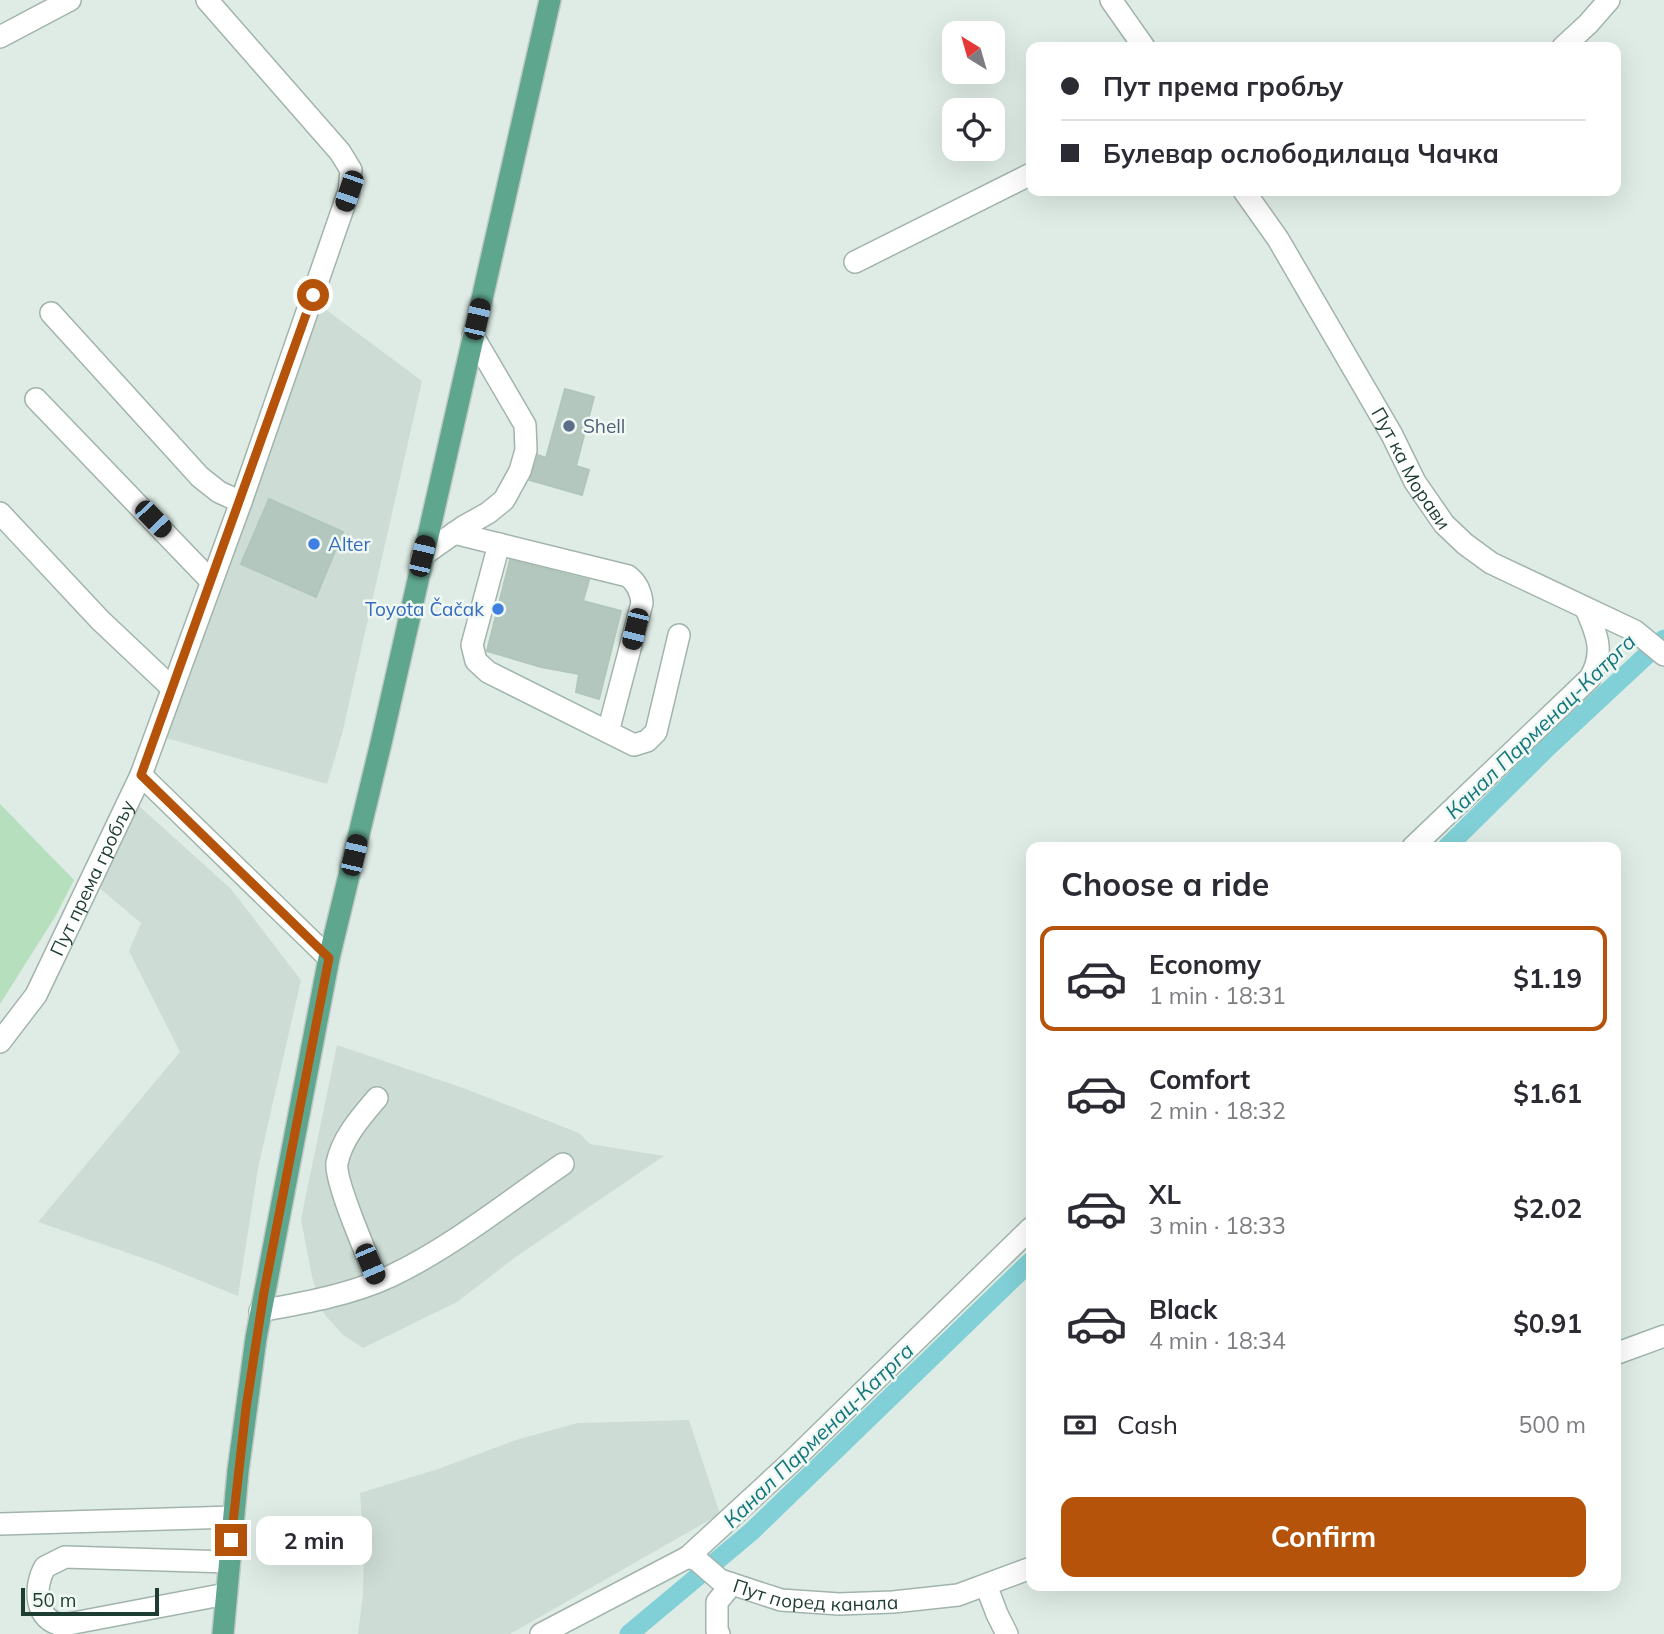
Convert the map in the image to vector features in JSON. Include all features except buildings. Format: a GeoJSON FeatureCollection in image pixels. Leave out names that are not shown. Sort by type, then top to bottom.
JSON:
{"type":"FeatureCollection","features":[{"type":"Feature","properties":{"kind":"main road"},"geometry":{"type":"LineString","coordinates":[[222,1634],[233,1517],[260,1311],[329,958],[551,0]]}},
{"type":"Feature","properties":{"kind":"street"},"geometry":{"type":"LineString","coordinates":[[0,37],[70,0]]}},
{"type":"Feature","properties":{"kind":"street","name":"Пут према гробљу"},"geometry":{"type":"LineString","coordinates":[[0,1042],[36,995],[141,775],[241,502],[349,191],[351,170],[340,152],[208,0]]}},
{"type":"Feature","properties":{"kind":"street"},"geometry":{"type":"LineString","coordinates":[[1111,0],[1140,42]]}},
{"type":"Feature","properties":{"kind":"street"},"geometry":{"type":"LineString","coordinates":[[1568,42],[1609,0]]}},
{"type":"Feature","properties":{"kind":"street"},"geometry":{"type":"LineString","coordinates":[[855,262],[1026,176]]}},
{"type":"Feature","properties":{"kind":"street","name":"Пут ка Морави"},"geometry":{"type":"LineString","coordinates":[[1248,196],[1279,239],[1392,435],[1427,503],[1444,524],[1491,563],[1636,631],[1664,655]]}},
{"type":"Feature","properties":{"kind":"street"},"geometry":{"type":"LineString","coordinates":[[51,313],[200,477],[219,492],[241,502]]}},
{"type":"Feature","properties":{"kind":"street"},"geometry":{"type":"LineString","coordinates":[[422,556],[504,500],[520,471],[526,450],[525,425],[473,336]]}},
{"type":"Feature","properties":{"kind":"street"},"geometry":{"type":"LineString","coordinates":[[36,399],[211,581]]}},
{"type":"Feature","properties":{"kind":"street"},"geometry":{"type":"LineString","coordinates":[[0,513],[100,620],[172,688]]}},
{"type":"Feature","properties":{"kind":"street"},"geometry":{"type":"LineString","coordinates":[[454,533],[628,576],[638,586],[642,603],[608,732]]}},
{"type":"Feature","properties":{"kind":"street"},"geometry":{"type":"LineString","coordinates":[[499,544],[472,645],[476,661],[488,672],[634,745],[641,744],[656,732],[679,635]]}},
{"type":"Feature","properties":{"kind":"street"},"geometry":{"type":"LineString","coordinates":[[1418,842],[1590,678],[1596,668],[1600,649],[1586,609]]}},
{"type":"Feature","properties":{"kind":"street"},"geometry":{"type":"LineString","coordinates":[[141,775],[329,958]]}},
{"type":"Feature","properties":{"kind":"street"},"geometry":{"type":"LineString","coordinates":[[377,1098],[344,1142],[336,1165],[356,1229],[378,1281]]}},
{"type":"Feature","properties":{"kind":"street"},"geometry":{"type":"LineString","coordinates":[[260,1311],[312,1302],[378,1281],[428,1257],[563,1164]]}},
{"type":"Feature","properties":{"kind":"street"},"geometry":{"type":"LineString","coordinates":[[541,1634],[693,1559],[1026,1233]]}},
{"type":"Feature","properties":{"kind":"street"},"geometry":{"type":"LineString","coordinates":[[1621,1352],[1664,1336]]}},
{"type":"Feature","properties":{"kind":"street"},"geometry":{"type":"LineString","coordinates":[[0,1524],[233,1517]]}},
{"type":"Feature","properties":{"kind":"street"},"geometry":{"type":"LineString","coordinates":[[226,1594],[63,1625],[52,1622],[42,1613],[38,1583],[45,1567],[65,1557],[229,1562]]}},
{"type":"Feature","properties":{"kind":"street","name":"Пут поред канала"},"geometry":{"type":"LineString","coordinates":[[693,1559],[726,1582],[782,1600],[839,1604],[958,1595],[1026,1570]]}},
{"type":"Feature","properties":{"kind":"street"},"geometry":{"type":"LineString","coordinates":[[719,1634],[718,1602],[726,1582]]}},
{"type":"Feature","properties":{"kind":"street"},"geometry":{"type":"LineString","coordinates":[[986,1585],[1007,1634]]}},
{"type":"Feature","properties":{"kind":"shaded area"},"geometry":{"type":"Polygon","coordinates":[[[313,300],[422,381],[342,734],[327,784],[163,737],[313,300]]]}},
{"type":"Feature","properties":{"kind":"shaded area"},"geometry":{"type":"Polygon","coordinates":[[[139,806],[231,889],[301,980],[258,1168],[238,1296],[157,1263],[38,1222],[180,1052],[129,951],[141,923],[97,886],[139,806]]]}},
{"type":"Feature","properties":{"kind":"shaded area"},"geometry":{"type":"Polygon","coordinates":[[[337,1045],[466,1089],[579,1133],[590,1144],[664,1156],[517,1256],[457,1302],[363,1348],[343,1335],[324,1314],[312,1277],[301,1219],[337,1045]]]}},
{"type":"Feature","properties":{"kind":"shaded area"},"geometry":{"type":"Polygon","coordinates":[[[689,1420],[720,1514],[510,1634],[358,1634],[364,1552],[360,1493],[438,1469],[519,1439],[578,1423],[689,1420]]]}},
{"type":"Feature","properties":{"kind":"green space"},"geometry":{"type":"Polygon","coordinates":[[[0,804],[74,880],[55,917],[0,1004],[0,804]]]}},
{"type":"Feature","properties":{"kind":"waterway","name":"Канал Парменац-Катрга"},"geometry":{"type":"LineString","coordinates":[[1452,842],[1548,747],[1664,639]]}},
{"type":"Feature","properties":{"kind":"waterway","name":"Канал Парменац-Катрга"},"geometry":{"type":"LineString","coordinates":[[629,1634],[751,1532],[1026,1266]]}},
{"type":"Feature","properties":{"kind":"place","name":"Shell"},"geometry":{"type":"Point","coordinates":[569,426]}},
{"type":"Feature","properties":{"kind":"place","name":"Alter"},"geometry":{"type":"Point","coordinates":[314,544]}},
{"type":"Feature","properties":{"kind":"place","name":"Toyota Čačak"},"geometry":{"type":"Point","coordinates":[498,609]}},
{"type":"Feature","properties":{"kind":"route"},"geometry":{"type":"LineString","coordinates":[[231,1540],[246,1408],[264,1292],[329,958],[141,775],[313,295]]}}]}
